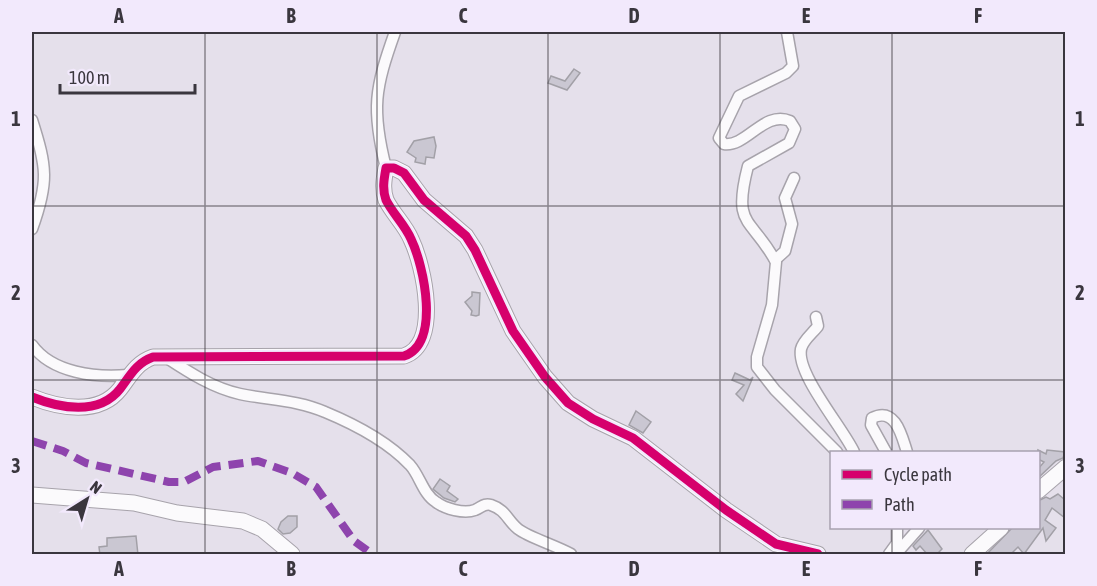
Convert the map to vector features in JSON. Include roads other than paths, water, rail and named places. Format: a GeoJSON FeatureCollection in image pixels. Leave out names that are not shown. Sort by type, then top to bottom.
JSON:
{"type":"FeatureCollection","features":[{"type":"Feature","properties":{"kind":"street"},"geometry":{"type":"LineString","coordinates":[[32,398],[61,407],[85,407],[112,397],[128,375],[143,361],[166,357],[404,356],[413,353],[419,347],[427,300],[420,260],[410,237],[386,200],[383,189],[386,168],[375,112],[378,85],[395,32]]}},
{"type":"Feature","properties":{"kind":"street"},"geometry":{"type":"LineString","coordinates":[[787,32],[793,66],[786,73],[739,96],[719,138],[724,144],[729,145],[763,124],[779,119],[790,121],[794,125],[795,134],[789,143],[748,166],[741,200],[745,221],[775,260],[777,273],[772,305],[757,357],[757,367],[775,390],[835,451]]}},
{"type":"Feature","properties":{"kind":"street"},"geometry":{"type":"LineString","coordinates":[[32,120],[46,179],[32,229]]}},
{"type":"Feature","properties":{"kind":"street"},"geometry":{"type":"LineString","coordinates":[[386,168],[394,168],[404,173],[424,200],[466,236],[475,249],[513,331],[545,377],[568,403],[593,419],[633,438],[726,510],[776,544],[818,555]]}},
{"type":"Feature","properties":{"kind":"street"},"geometry":{"type":"LineString","coordinates":[[775,260],[784,253],[790,233],[792,219],[785,198],[794,178]]}},
{"type":"Feature","properties":{"kind":"street"},"geometry":{"type":"LineString","coordinates":[[816,317],[818,326],[804,342],[801,355],[807,375],[853,451]]}},
{"type":"Feature","properties":{"kind":"street"},"geometry":{"type":"LineString","coordinates":[[32,345],[36,351],[63,368],[115,376],[128,375]]}},
{"type":"Feature","properties":{"kind":"street"},"geometry":{"type":"LineString","coordinates":[[166,357],[210,384],[239,393],[301,403],[327,412],[358,428],[402,457],[411,466],[428,494],[445,508],[468,511],[486,504],[495,506],[506,513],[517,528],[571,555]]}},
{"type":"Feature","properties":{"kind":"street"},"geometry":{"type":"LineString","coordinates":[[884,451],[871,425],[872,418],[876,416],[887,417],[898,426],[906,451]]}},
{"type":"Feature","properties":{"kind":"street"},"geometry":{"type":"LineString","coordinates":[[1040,489],[1065,467]]}},
{"type":"Feature","properties":{"kind":"street"},"geometry":{"type":"LineString","coordinates":[[32,495],[134,503],[177,513],[243,521],[261,528],[291,555]]}},
{"type":"Feature","properties":{"kind":"street"},"geometry":{"type":"LineString","coordinates":[[888,555],[897,543],[897,529]]}},
{"type":"Feature","properties":{"kind":"street"},"geometry":{"type":"LineString","coordinates":[[896,555],[918,529]]}},
{"type":"Feature","properties":{"kind":"street"},"geometry":{"type":"LineString","coordinates":[[972,555],[1000,529]]}}]}
